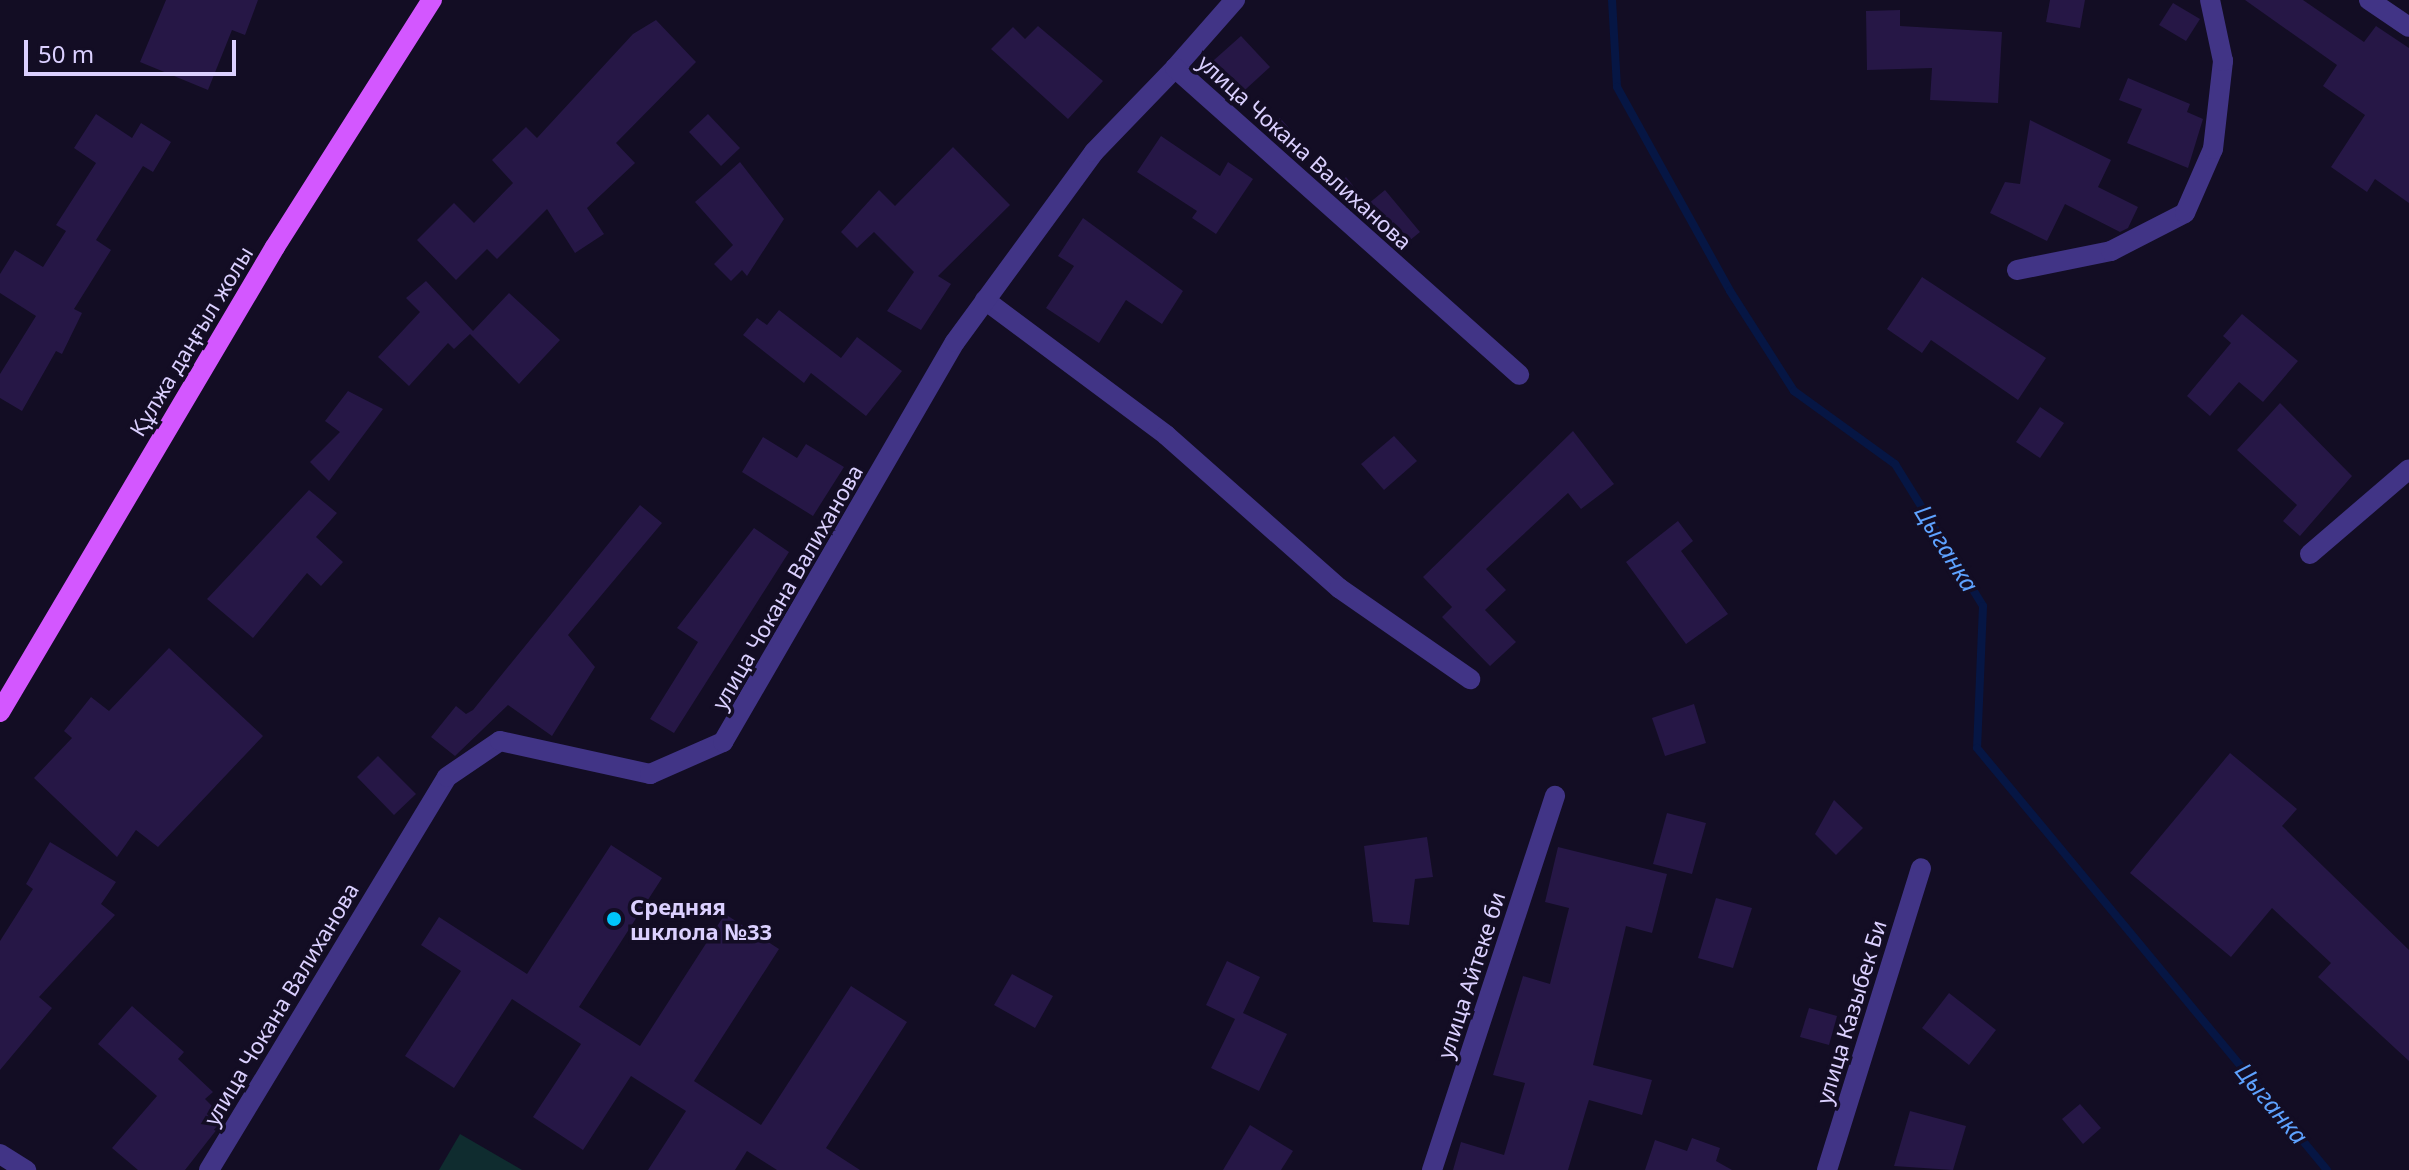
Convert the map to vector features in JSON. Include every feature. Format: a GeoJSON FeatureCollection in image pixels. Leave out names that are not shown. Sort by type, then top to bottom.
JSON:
{"type":"FeatureCollection","features":[{"type":"Feature","properties":{"kind":"main road","name":"Құлжа даңғыл жолы"},"geometry":{"type":"LineString","coordinates":[[0,712],[275,247],[432,0]]}},
{"type":"Feature","properties":{"kind":"street"},"geometry":{"type":"LineString","coordinates":[[1175,68],[1235,0]]}},
{"type":"Feature","properties":{"kind":"street"},"geometry":{"type":"LineString","coordinates":[[2017,270],[2111,251],[2185,213],[2215,134],[2223,61],[2210,0]]}},
{"type":"Feature","properties":{"kind":"street"},"geometry":{"type":"LineString","coordinates":[[2369,0],[2409,27]]}},
{"type":"Feature","properties":{"kind":"street","name":"улица Чокана Валиханова"},"geometry":{"type":"LineString","coordinates":[[209,1170],[447,777],[500,741],[650,774],[723,742],[985,300],[1094,152],[1175,68],[1519,375]]}},
{"type":"Feature","properties":{"kind":"street"},"geometry":{"type":"LineString","coordinates":[[985,300],[1166,435],[1339,588],[1470,679]]}},
{"type":"Feature","properties":{"kind":"street"},"geometry":{"type":"LineString","coordinates":[[2310,554],[2409,469]]}},
{"type":"Feature","properties":{"kind":"street","name":"улица Айтеке би"},"geometry":{"type":"LineString","coordinates":[[1432,1170],[1555,796]]}},
{"type":"Feature","properties":{"kind":"street","name":"улица Казыбек Би"},"geometry":{"type":"LineString","coordinates":[[1827,1170],[1921,868]]}},
{"type":"Feature","properties":{"kind":"street"},"geometry":{"type":"LineString","coordinates":[[0,1154],[26,1170]]}},
{"type":"Feature","properties":{"kind":"green space"},"geometry":{"type":"Polygon","coordinates":[[[460,1134],[522,1170],[439,1170],[460,1134]]]}},
{"type":"Feature","properties":{"kind":"building"},"geometry":{"type":"Polygon","coordinates":[[[166,0],[258,0],[245,35],[232,30],[208,90],[140,62],[166,0]]]}},
{"type":"Feature","properties":{"kind":"building"},"geometry":{"type":"Polygon","coordinates":[[[2050,0],[2085,0],[2080,28],[2046,22],[2050,0]]]}},
{"type":"Feature","properties":{"kind":"building"},"geometry":{"type":"Polygon","coordinates":[[[2245,0],[2303,0],[2364,42],[2376,26],[2409,48],[2409,203],[2375,179],[2367,192],[2331,167],[2365,115],[2323,86],[2337,65],[2245,0]]]}},
{"type":"Feature","properties":{"kind":"building"},"geometry":{"type":"Polygon","coordinates":[[[2173,3],[2200,19],[2186,41],[2159,25],[2173,3]]]}},
{"type":"Feature","properties":{"kind":"building"},"geometry":{"type":"Polygon","coordinates":[[[1900,10],[1900,26],[2002,32],[1998,103],[1930,100],[1932,68],[1867,70],[1866,11],[1900,10]]]}},
{"type":"Feature","properties":{"kind":"building"},"geometry":{"type":"Polygon","coordinates":[[[656,20],[696,62],[616,143],[635,163],[587,208],[604,234],[575,253],[547,209],[497,259],[487,249],[456,280],[417,240],[454,203],[474,223],[513,183],[492,160],[526,127],[537,138],[633,34],[656,20]]]}},
{"type":"Feature","properties":{"kind":"building"},"geometry":{"type":"Polygon","coordinates":[[[1038,26],[1103,81],[1068,119],[991,49],[1013,27],[1025,39],[1038,26]]]}},
{"type":"Feature","properties":{"kind":"building"},"geometry":{"type":"Polygon","coordinates":[[[1241,36],[1270,67],[1234,100],[1205,68],[1241,36]]]}},
{"type":"Feature","properties":{"kind":"building"},"geometry":{"type":"Polygon","coordinates":[[[2128,78],[2190,104],[2187,112],[2203,119],[2188,168],[2127,143],[2142,109],[2119,100],[2128,78]]]}},
{"type":"Feature","properties":{"kind":"building"},"geometry":{"type":"Polygon","coordinates":[[[96,114],[132,138],[141,123],[171,142],[153,172],[143,166],[96,240],[111,250],[74,309],[82,313],[62,354],[56,351],[22,411],[0,398],[0,374],[36,316],[0,293],[0,274],[15,250],[43,267],[66,231],[56,225],[96,163],[74,148],[96,114]]]}},
{"type":"Feature","properties":{"kind":"building"},"geometry":{"type":"Polygon","coordinates":[[[708,114],[740,148],[721,166],[689,132],[708,114]]]}},
{"type":"Feature","properties":{"kind":"building"},"geometry":{"type":"Polygon","coordinates":[[[1280,118],[1301,141],[1289,152],[1266,132],[1280,118]]]}},
{"type":"Feature","properties":{"kind":"building"},"geometry":{"type":"Polygon","coordinates":[[[2030,120],[2111,160],[2098,187],[2138,207],[2128,228],[2120,232],[2065,204],[2047,241],[1990,213],[2005,182],[2020,184],[2030,120]]]}},
{"type":"Feature","properties":{"kind":"building"},"geometry":{"type":"Polygon","coordinates":[[[1161,136],[1220,176],[1228,162],[1253,179],[1216,234],[1192,218],[1197,211],[1137,172],[1161,136]]]}},
{"type":"Feature","properties":{"kind":"building"},"geometry":{"type":"Polygon","coordinates":[[[953,147],[1010,205],[938,276],[951,284],[921,330],[887,311],[914,272],[874,232],[857,248],[841,232],[879,190],[895,206],[953,147]]]}},
{"type":"Feature","properties":{"kind":"building"},"geometry":{"type":"Polygon","coordinates":[[[740,162],[784,219],[747,276],[742,270],[731,281],[714,264],[733,245],[695,202],[740,162]]]}},
{"type":"Feature","properties":{"kind":"building"},"geometry":{"type":"Polygon","coordinates":[[[1346,177],[1368,204],[1385,190],[1420,232],[1398,250],[1331,190],[1346,177]]]}},
{"type":"Feature","properties":{"kind":"building"},"geometry":{"type":"Polygon","coordinates":[[[1083,218],[1183,291],[1162,324],[1126,300],[1099,343],[1046,308],[1074,266],[1058,256],[1083,218]]]}},
{"type":"Feature","properties":{"kind":"building"},"geometry":{"type":"Polygon","coordinates":[[[1922,277],[2046,358],[2018,400],[1931,340],[1922,353],[1887,329],[1922,277]]]}},
{"type":"Feature","properties":{"kind":"building"},"geometry":{"type":"Polygon","coordinates":[[[426,281],[473,331],[509,293],[560,340],[519,384],[470,334],[454,349],[448,343],[409,386],[378,357],[420,312],[406,298],[426,281]]]}},
{"type":"Feature","properties":{"kind":"building"},"geometry":{"type":"Polygon","coordinates":[[[779,310],[841,358],[857,337],[902,371],[866,416],[811,373],[804,383],[743,335],[757,318],[767,325],[779,310]]]}},
{"type":"Feature","properties":{"kind":"building"},"geometry":{"type":"Polygon","coordinates":[[[2242,314],[2298,361],[2263,402],[2239,382],[2210,416],[2187,396],[2231,343],[2223,336],[2242,314]]]}},
{"type":"Feature","properties":{"kind":"building"},"geometry":{"type":"Polygon","coordinates":[[[348,391],[383,409],[329,481],[310,462],[340,432],[325,421],[348,391]]]}},
{"type":"Feature","properties":{"kind":"building"},"geometry":{"type":"Polygon","coordinates":[[[2280,403],[2352,476],[2300,536],[2283,521],[2297,505],[2237,450],[2280,403]]]}},
{"type":"Feature","properties":{"kind":"building"},"geometry":{"type":"Polygon","coordinates":[[[2040,407],[2064,423],[2040,458],[2016,442],[2040,407]]]}},
{"type":"Feature","properties":{"kind":"building"},"geometry":{"type":"Polygon","coordinates":[[[1573,431],[1614,484],[1581,509],[1568,493],[1486,569],[1506,590],[1485,610],[1516,642],[1490,666],[1442,617],[1452,607],[1423,577],[1573,431]]]}},
{"type":"Feature","properties":{"kind":"building"},"geometry":{"type":"Polygon","coordinates":[[[1394,436],[1417,461],[1384,490],[1361,464],[1394,436]]]}},
{"type":"Feature","properties":{"kind":"building"},"geometry":{"type":"Polygon","coordinates":[[[763,437],[797,458],[806,444],[844,467],[813,516],[742,472],[763,437]]]}},
{"type":"Feature","properties":{"kind":"building"},"geometry":{"type":"Polygon","coordinates":[[[309,490],[337,513],[316,537],[343,562],[321,586],[307,573],[253,638],[207,599],[309,490]]]}},
{"type":"Feature","properties":{"kind":"building"},"geometry":{"type":"Polygon","coordinates":[[[640,505],[662,523],[568,635],[595,667],[552,736],[508,705],[455,756],[431,737],[456,706],[466,714],[473,710],[640,505]]]}},
{"type":"Feature","properties":{"kind":"building"},"geometry":{"type":"Polygon","coordinates":[[[1678,521],[1693,541],[1681,551],[1728,614],[1686,644],[1626,562],[1678,521]]]}},
{"type":"Feature","properties":{"kind":"building"},"geometry":{"type":"Polygon","coordinates":[[[754,528],[789,552],[674,733],[650,719],[698,642],[677,628],[754,528]]]}},
{"type":"Feature","properties":{"kind":"building"},"geometry":{"type":"Polygon","coordinates":[[[169,648],[263,736],[158,847],[136,830],[117,857],[34,778],[72,738],[64,731],[91,697],[109,711],[169,648]]]}},
{"type":"Feature","properties":{"kind":"building"},"geometry":{"type":"Polygon","coordinates":[[[1694,704],[1706,743],[1665,756],[1652,718],[1694,704]]]}},
{"type":"Feature","properties":{"kind":"building"},"geometry":{"type":"Polygon","coordinates":[[[2230,753],[2297,809],[2282,826],[2409,950],[2409,1061],[2318,977],[2331,963],[2272,908],[2231,957],[2130,873],[2230,753]]]}},
{"type":"Feature","properties":{"kind":"building"},"geometry":{"type":"Polygon","coordinates":[[[378,756],[416,794],[394,815],[357,777],[378,756]]]}},
{"type":"Feature","properties":{"kind":"building"},"geometry":{"type":"Polygon","coordinates":[[[1834,800],[1863,828],[1836,855],[1815,834],[1834,800]]]}},
{"type":"Feature","properties":{"kind":"building"},"geometry":{"type":"Polygon","coordinates":[[[1667,813],[1706,823],[1692,874],[1653,864],[1667,813]]]}},
{"type":"Feature","properties":{"kind":"building"},"geometry":{"type":"Polygon","coordinates":[[[1427,837],[1433,877],[1415,879],[1409,925],[1373,922],[1364,846],[1427,837]]]}},
{"type":"Feature","properties":{"kind":"building"},"geometry":{"type":"Polygon","coordinates":[[[50,842],[116,882],[101,904],[115,915],[39,997],[52,1008],[0,1070],[0,941],[33,889],[26,884],[50,842]]]}},
{"type":"Feature","properties":{"kind":"building"},"geometry":{"type":"Polygon","coordinates":[[[611,845],[662,878],[579,1007],[640,1046],[725,914],[779,949],[694,1081],[761,1125],[851,986],[907,1022],[826,1148],[860,1170],[777,1170],[747,1151],[735,1170],[648,1170],[686,1111],[631,1076],[583,1150],[533,1117],[581,1044],[512,999],[454,1088],[405,1056],[461,971],[421,945],[439,917],[527,974],[611,845]]]}},
{"type":"Feature","properties":{"kind":"building"},"geometry":{"type":"Polygon","coordinates":[[[1558,847],[1667,874],[1652,933],[1626,926],[1593,1065],[1652,1080],[1642,1115],[1589,1100],[1568,1170],[1453,1170],[1461,1142],[1504,1155],[1525,1083],[1493,1075],[1523,976],[1550,984],[1569,908],[1545,902],[1558,847]]]}},
{"type":"Feature","properties":{"kind":"building"},"geometry":{"type":"Polygon","coordinates":[[[1716,898],[1752,908],[1733,968],[1698,958],[1716,898]]]}},
{"type":"Feature","properties":{"kind":"building"},"geometry":{"type":"Polygon","coordinates":[[[1227,961],[1260,977],[1243,1013],[1287,1034],[1259,1091],[1211,1068],[1235,1019],[1206,1005],[1227,961]]]}},
{"type":"Feature","properties":{"kind":"building"},"geometry":{"type":"Polygon","coordinates":[[[1012,974],[1053,996],[1035,1028],[994,1005],[1012,974]]]}},
{"type":"Feature","properties":{"kind":"building"},"geometry":{"type":"Polygon","coordinates":[[[1949,993],[1996,1030],[1969,1065],[1922,1028],[1949,993]]]}},
{"type":"Feature","properties":{"kind":"building"},"geometry":{"type":"Polygon","coordinates":[[[132,1006],[184,1052],[178,1059],[213,1092],[205,1099],[225,1119],[185,1170],[138,1170],[112,1148],[157,1096],[98,1044],[132,1006]]]}},
{"type":"Feature","properties":{"kind":"building"},"geometry":{"type":"Polygon","coordinates":[[[1809,1008],[1837,1016],[1829,1045],[1800,1037],[1809,1008]]]}},
{"type":"Feature","properties":{"kind":"building"},"geometry":{"type":"Polygon","coordinates":[[[2080,1104],[2101,1128],[2083,1144],[2062,1119],[2080,1104]]]}},
{"type":"Feature","properties":{"kind":"building"},"geometry":{"type":"Polygon","coordinates":[[[1910,1111],[1966,1126],[1953,1170],[1894,1166],[1910,1111]]]}},
{"type":"Feature","properties":{"kind":"building"},"geometry":{"type":"Polygon","coordinates":[[[1250,1125],[1293,1151],[1281,1170],[1223,1170],[1250,1125]]]}},
{"type":"Feature","properties":{"kind":"building"},"geometry":{"type":"Polygon","coordinates":[[[1692,1138],[1720,1148],[1716,1161],[1732,1170],[1645,1170],[1655,1140],[1687,1151],[1692,1138]]]}},
{"type":"Feature","properties":{"kind":"waterway","name":"Цыганка"},"geometry":{"type":"LineString","coordinates":[[1612,0],[1617,87],[1730,291],[1794,391],[1895,464],[1983,606],[1977,748],[2327,1170]]}},
{"type":"Feature","properties":{"kind":"place","name":"Средняя шклола №33"},"geometry":{"type":"Point","coordinates":[614,919]}}]}
